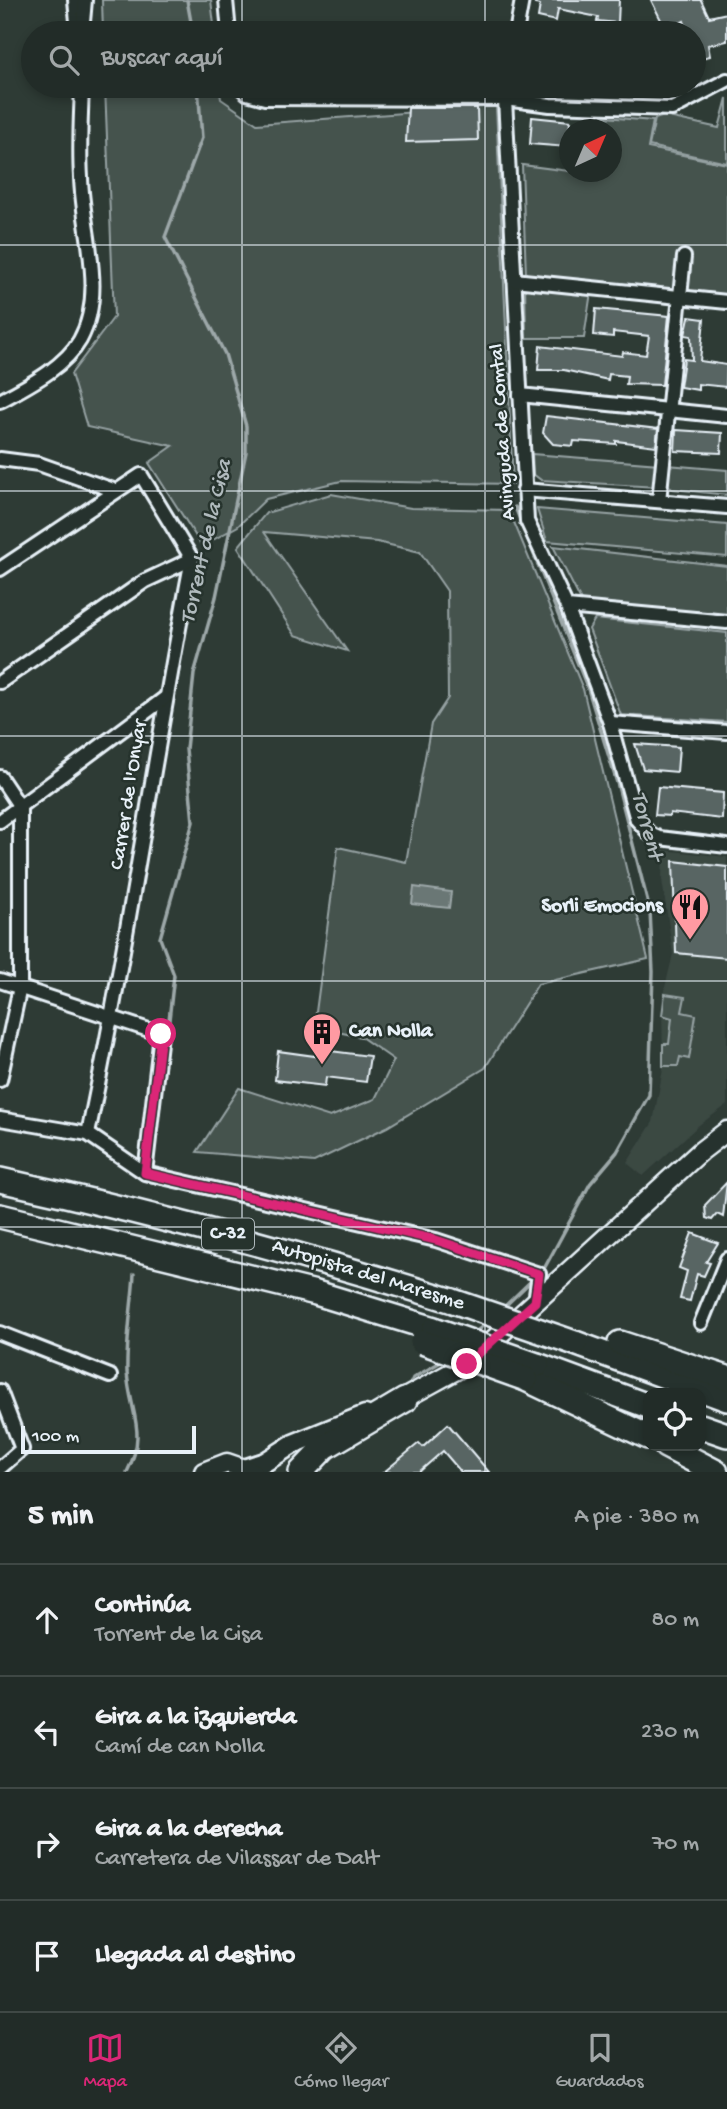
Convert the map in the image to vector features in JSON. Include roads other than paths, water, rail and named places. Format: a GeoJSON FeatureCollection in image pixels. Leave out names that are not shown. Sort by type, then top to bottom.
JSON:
{"type":"FeatureCollection","features":[{"type":"Feature","properties":{"kind":"highway","name":"Autopista del Maresme"},"geometry":{"type":"LineString","coordinates":[[0,1180],[178,1220],[577,1336]]}},
{"type":"Feature","properties":{"kind":"highway"},"geometry":{"type":"LineString","coordinates":[[0,1216],[161,1254],[428,1335],[531,1372],[643,1405]]}},
{"type":"Feature","properties":{"kind":"highway"},"geometry":{"type":"LineString","coordinates":[[577,1336],[727,1378]]}},
{"type":"Feature","properties":{"kind":"highway"},"geometry":{"type":"LineString","coordinates":[[577,1336],[727,1399]]}},
{"type":"Feature","properties":{"kind":"highway"},"geometry":{"type":"LineString","coordinates":[[531,1372],[643,1434]]}},
{"type":"Feature","properties":{"kind":"highway"},"geometry":{"type":"LineString","coordinates":[[301,1472],[325,1447],[405,1400]]}},
{"type":"Feature","properties":{"kind":"highway"},"geometry":{"type":"LineString","coordinates":[[706,1428],[727,1435]]}},
{"type":"Feature","properties":{"kind":"highway"},"geometry":{"type":"LineString","coordinates":[[676,1451],[716,1472]]}},
{"type":"Feature","properties":{"kind":"street"},"geometry":{"type":"LineString","coordinates":[[75,0],[78,21]]}},
{"type":"Feature","properties":{"kind":"street"},"geometry":{"type":"LineString","coordinates":[[82,21],[85,0]]}},
{"type":"Feature","properties":{"kind":"street"},"geometry":{"type":"LineString","coordinates":[[226,0],[228,21]]}},
{"type":"Feature","properties":{"kind":"street"},"geometry":{"type":"LineString","coordinates":[[518,21],[522,0]]}},
{"type":"Feature","properties":{"kind":"street"},"geometry":{"type":"LineString","coordinates":[[706,91],[727,80]]}},
{"type":"Feature","properties":{"kind":"street"},"geometry":{"type":"LineString","coordinates":[[0,401],[36,381],[79,343],[89,320],[93,287],[80,177],[82,98]]}},
{"type":"Feature","properties":{"kind":"street","name":"Avinguda de Comtal"},"geometry":{"type":"LineString","coordinates":[[506,98],[527,521],[567,607],[610,723],[637,820],[650,834],[673,842],[727,846]]}},
{"type":"Feature","properties":{"kind":"street"},"geometry":{"type":"LineString","coordinates":[[526,98],[550,105],[672,109],[693,98]]}},
{"type":"Feature","properties":{"kind":"street"},"geometry":{"type":"LineString","coordinates":[[659,501],[684,257]]}},
{"type":"Feature","properties":{"kind":"street"},"geometry":{"type":"LineString","coordinates":[[514,280],[727,302]]}},
{"type":"Feature","properties":{"kind":"street"},"geometry":{"type":"LineString","coordinates":[[520,395],[727,416]]}},
{"type":"Feature","properties":{"kind":"street"},"geometry":{"type":"LineString","coordinates":[[0,459],[50,467],[116,491]]}},
{"type":"Feature","properties":{"kind":"street"},"geometry":{"type":"LineString","coordinates":[[0,682],[145,581],[192,559],[141,475],[1,567]]}},
{"type":"Feature","properties":{"kind":"street"},"geometry":{"type":"LineString","coordinates":[[524,490],[727,507]]}},
{"type":"Feature","properties":{"kind":"street","name":"Carrer de l'Onyar"},"geometry":{"type":"LineString","coordinates":[[88,1134],[112,1019],[165,698],[192,559]]}},
{"type":"Feature","properties":{"kind":"street"},"geometry":{"type":"LineString","coordinates":[[567,607],[727,622]]}},
{"type":"Feature","properties":{"kind":"street"},"geometry":{"type":"LineString","coordinates":[[0,821],[165,698]]}},
{"type":"Feature","properties":{"kind":"street"},"geometry":{"type":"LineString","coordinates":[[610,723],[727,732]]}},
{"type":"Feature","properties":{"kind":"street"},"geometry":{"type":"LineString","coordinates":[[0,777],[20,807],[20,986],[0,1080]]}},
{"type":"Feature","properties":{"kind":"street"},"geometry":{"type":"LineString","coordinates":[[0,981],[161,1034],[145,1173]]}},
{"type":"Feature","properties":{"kind":"street"},"geometry":{"type":"LineString","coordinates":[[0,1119],[88,1134],[145,1173],[436,1240],[539,1274],[561,1276]]}},
{"type":"Feature","properties":{"kind":"street"},"geometry":{"type":"LineString","coordinates":[[204,1472],[227,1463],[250,1470],[293,1444],[405,1400],[467,1364],[631,1213],[727,1131]]}},
{"type":"Feature","properties":{"kind":"street"},"geometry":{"type":"LineString","coordinates":[[701,1323],[727,1259]]}},
{"type":"Feature","properties":{"kind":"street"},"geometry":{"type":"LineString","coordinates":[[535,1302],[539,1274]]}},
{"type":"Feature","properties":{"kind":"street"},"geometry":{"type":"LineString","coordinates":[[0,1332],[110,1376]]}},
{"type":"Feature","properties":{"kind":"street"},"geometry":{"type":"LineString","coordinates":[[0,1391],[22,1449],[0,1468]]}},
{"type":"Feature","properties":{"kind":"street"},"geometry":{"type":"LineString","coordinates":[[289,1472],[334,1427]]}},
{"type":"Feature","properties":{"kind":"waterway","name":"Torrent de la Cisa"},"geometry":{"type":"LineString","coordinates":[[187,0],[191,21]]}},
{"type":"Feature","properties":{"kind":"waterway","name":"Torrent de la Cisa"},"geometry":{"type":"LineString","coordinates":[[169,1020],[174,975],[160,938],[193,822],[186,749],[194,674],[216,597],[246,452],[246,426],[225,354],[165,237],[202,138],[199,98]]}},
{"type":"Feature","properties":{"kind":"waterway","name":"Torrent"},"geometry":{"type":"LineString","coordinates":[[515,507],[588,689],[618,786],[650,911],[653,972],[649,1095],[617,1152],[590,1184],[545,1267]]}},
{"type":"Feature","properties":{"kind":"waterway","name":"Torrent de la Cisa"},"geometry":{"type":"LineString","coordinates":[[127,1472],[133,1458],[137,1434],[127,1372],[134,1274]]}},
{"type":"Feature","properties":{"kind":"waterway","name":"Torrent"},"geometry":{"type":"LineString","coordinates":[[502,1309],[531,1281]]}},
{"type":"Feature","properties":{"kind":"waterway","name":"Torrent"},"geometry":{"type":"LineString","coordinates":[[473,1334],[489,1321]]}},
{"type":"Feature","properties":{"kind":"waterway","name":"Torrent"},"geometry":{"type":"LineString","coordinates":[[408,1389],[413,1378],[444,1360]]}},
{"type":"Feature","properties":{"kind":"place","name":"Sorli Emocions"},"geometry":{"type":"Point","coordinates":[690,941]}},
{"type":"Feature","properties":{"kind":"place","name":"Can Nolla"},"geometry":{"type":"Point","coordinates":[322,1066]}}]}
